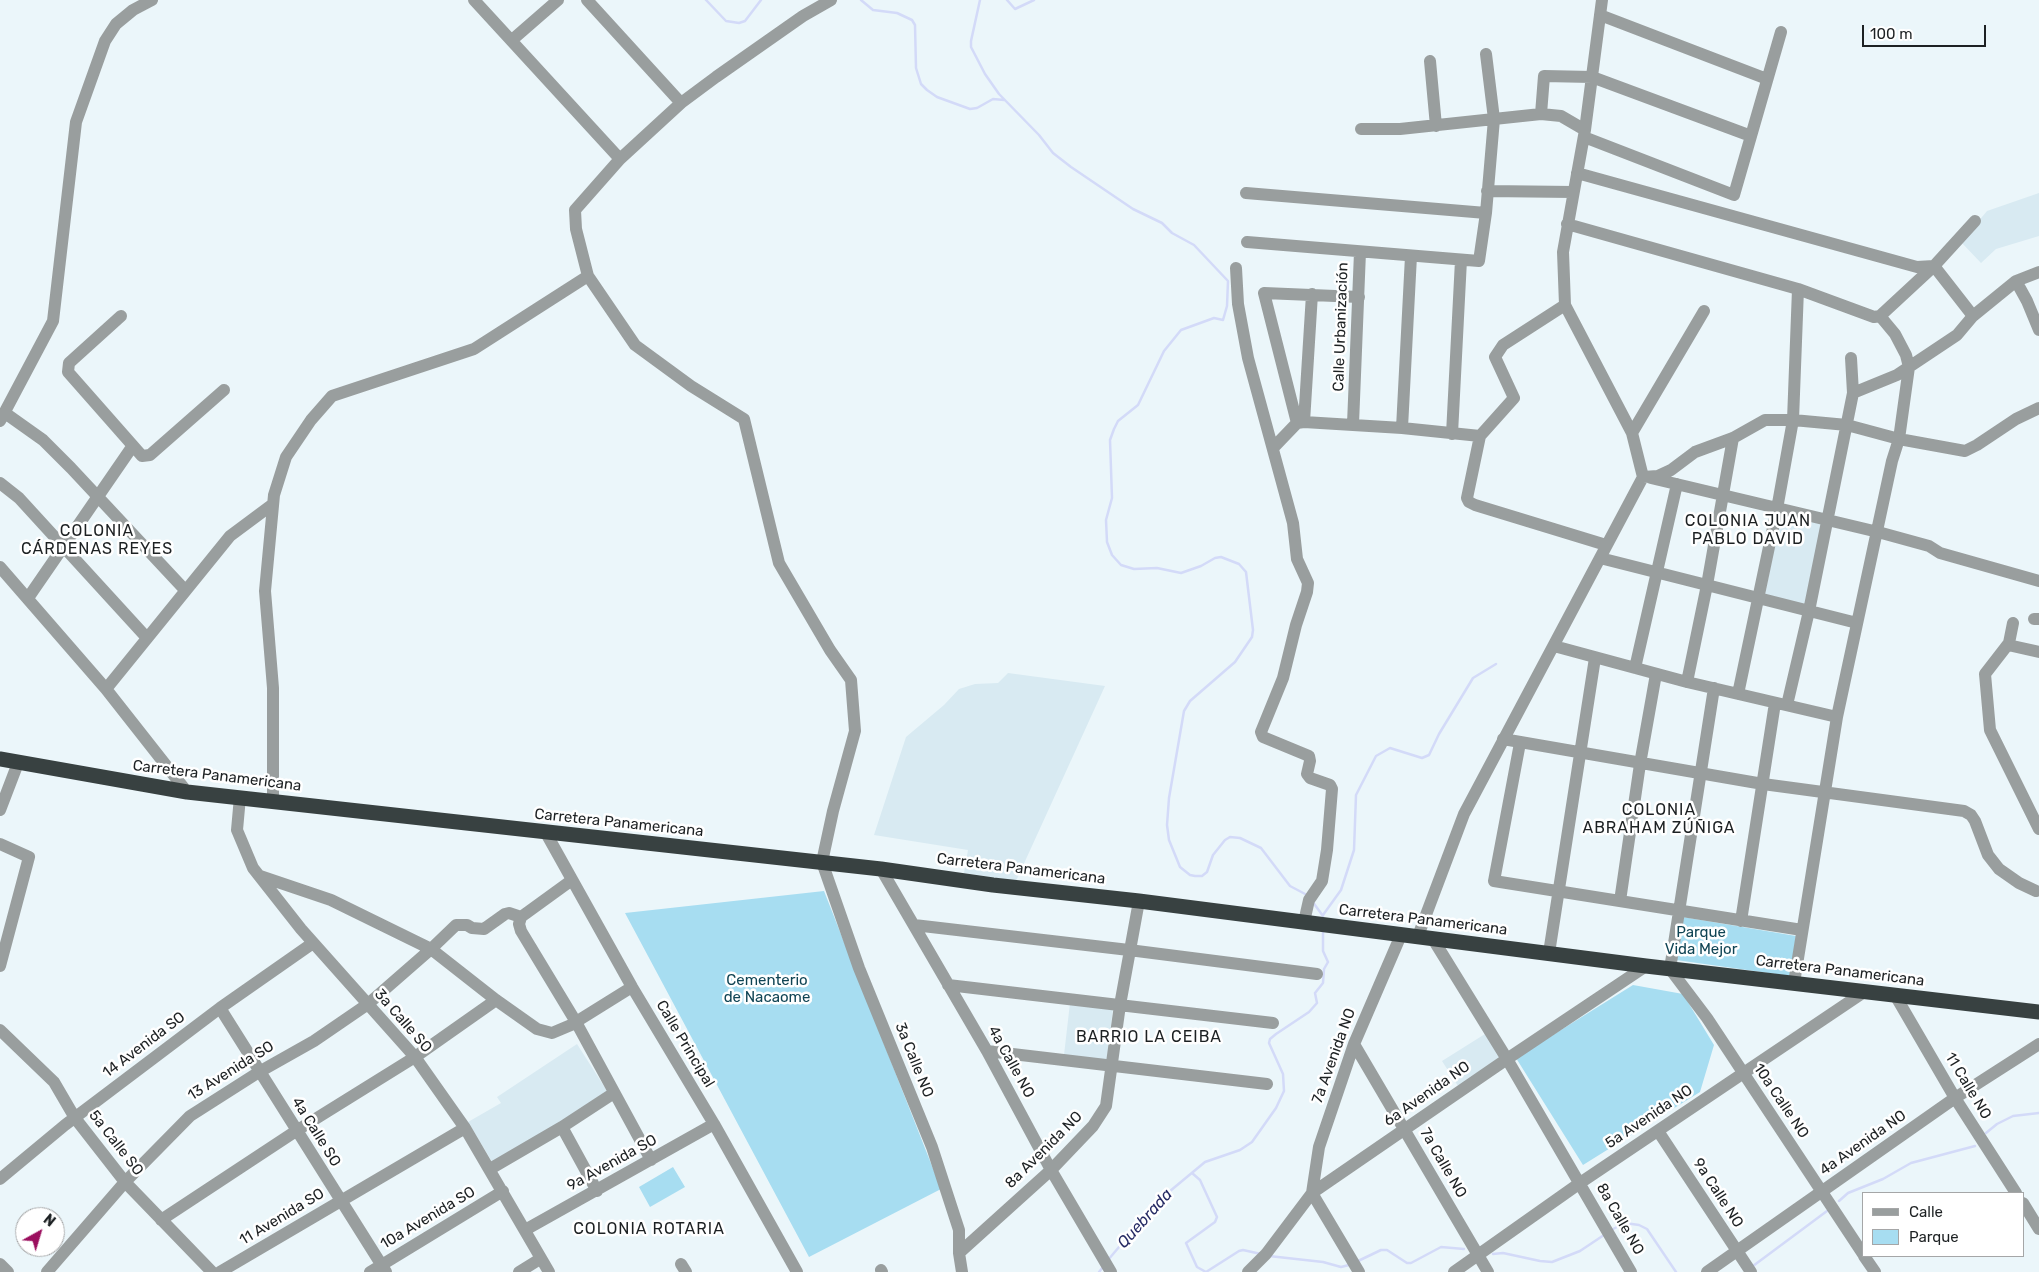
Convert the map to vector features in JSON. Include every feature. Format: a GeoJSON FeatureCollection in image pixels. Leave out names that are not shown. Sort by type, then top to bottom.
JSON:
{"type":"FeatureCollection","features":[{"type":"Feature","properties":{"kind":"highway","name":"Carretera Panamericana"},"geometry":{"type":"LineString","coordinates":[[0,759],[18,764],[187,792],[240,796],[546,833],[881,869],[993,885],[1139,901],[1670,969],[2039,1012]]}},
{"type":"Feature","properties":{"kind":"street"},"geometry":{"type":"LineString","coordinates":[[152,0],[133,10],[116,24],[105,40],[76,122],[54,321],[2,417],[42,440],[99,497],[186,590]]}},
{"type":"Feature","properties":{"kind":"street"},"geometry":{"type":"LineString","coordinates":[[474,0],[620,159]]}},
{"type":"Feature","properties":{"kind":"street"},"geometry":{"type":"LineString","coordinates":[[512,40],[558,0]]}},
{"type":"Feature","properties":{"kind":"street"},"geometry":{"type":"LineString","coordinates":[[587,0],[681,103]]}},
{"type":"Feature","properties":{"kind":"street"},"geometry":{"type":"LineString","coordinates":[[822,862],[833,810],[855,731],[851,680],[830,650],[779,563],[744,419],[690,386],[635,345],[588,276],[576,229],[575,210],[620,159],[681,103],[749,52],[831,0]]}},
{"type":"Feature","properties":{"kind":"street"},"geometry":{"type":"LineString","coordinates":[[1425,938],[1455,836],[1503,739],[1643,477],[1632,433],[1565,305],[1562,252],[1584,134],[1602,0]]}},
{"type":"Feature","properties":{"kind":"street"},"geometry":{"type":"LineString","coordinates":[[1600,15],[1767,79]]}},
{"type":"Feature","properties":{"kind":"street"},"geometry":{"type":"LineString","coordinates":[[1361,129],[1400,129],[1436,126],[1541,114],[1561,116],[1584,134],[1734,195],[1781,32]]}},
{"type":"Feature","properties":{"kind":"street"},"geometry":{"type":"LineString","coordinates":[[1246,193],[1486,214],[1494,118],[1486,54]]}},
{"type":"Feature","properties":{"kind":"street"},"geometry":{"type":"LineString","coordinates":[[1430,61],[1436,126]]}},
{"type":"Feature","properties":{"kind":"street"},"geometry":{"type":"LineString","coordinates":[[1541,114],[1544,76],[1592,77],[1751,136]]}},
{"type":"Feature","properties":{"kind":"street"},"geometry":{"type":"LineString","coordinates":[[1577,173],[1916,267],[1934,266]]}},
{"type":"Feature","properties":{"kind":"street"},"geometry":{"type":"LineString","coordinates":[[1488,191],[1574,192]]}},
{"type":"Feature","properties":{"kind":"street","name":"Calle Urbanización"},"geometry":{"type":"LineString","coordinates":[[1353,424],[1360,252],[1479,261],[1486,214]]}},
{"type":"Feature","properties":{"kind":"street"},"geometry":{"type":"LineString","coordinates":[[1567,224],[1798,289],[1874,317],[1880,316],[1934,266],[1975,221]]}},
{"type":"Feature","properties":{"kind":"street"},"geometry":{"type":"LineString","coordinates":[[1247,242],[1360,252]]}},
{"type":"Feature","properties":{"kind":"street"},"geometry":{"type":"LineString","coordinates":[[1402,428],[1411,256]]}},
{"type":"Feature","properties":{"kind":"street"},"geometry":{"type":"LineString","coordinates":[[1452,434],[1461,260]]}},
{"type":"Feature","properties":{"kind":"street"},"geometry":{"type":"LineString","coordinates":[[1934,266],[1973,316]]}},
{"type":"Feature","properties":{"kind":"street"},"geometry":{"type":"LineString","coordinates":[[1236,268],[1238,304],[1248,358],[1293,523],[1297,559],[1308,583],[1283,678],[1261,732],[1263,737],[1309,756],[1310,761],[1307,774],[1310,778],[1330,785],[1332,789],[1327,850],[1322,881],[1308,900],[1316,924]]}},
{"type":"Feature","properties":{"kind":"street"},"geometry":{"type":"LineString","coordinates":[[1853,393],[1897,374],[1908,367],[1957,335],[1973,316],[2016,281],[2039,272]]}},
{"type":"Feature","properties":{"kind":"street"},"geometry":{"type":"LineString","coordinates":[[273,800],[273,688],[265,590],[274,495],[286,457],[311,420],[332,396],[474,349],[588,276]]}},
{"type":"Feature","properties":{"kind":"street"},"geometry":{"type":"LineString","coordinates":[[2016,281],[2039,330]]}},
{"type":"Feature","properties":{"kind":"street"},"geometry":{"type":"LineString","coordinates":[[1738,694],[1778,509],[1793,420],[1798,289]]}},
{"type":"Feature","properties":{"kind":"street"},"geometry":{"type":"LineString","coordinates":[[1300,423],[1264,292],[1359,297]]}},
{"type":"Feature","properties":{"kind":"street"},"geometry":{"type":"LineString","coordinates":[[1273,448],[1300,423],[1312,294]]}},
{"type":"Feature","properties":{"kind":"street"},"geometry":{"type":"LineString","coordinates":[[1565,305],[1503,345],[1496,357],[1514,398],[1480,436],[1467,495],[1469,502],[1606,545]]}},
{"type":"Feature","properties":{"kind":"street"},"geometry":{"type":"LineString","coordinates":[[1632,433],[1704,310]]}},
{"type":"Feature","properties":{"kind":"street"},"geometry":{"type":"LineString","coordinates":[[121,316],[69,364],[68,372],[132,447],[142,456],[150,455],[224,390]]}},
{"type":"Feature","properties":{"kind":"street"},"geometry":{"type":"LineString","coordinates":[[1794,984],[1836,717],[1878,532],[1892,460],[1899,439],[1908,367],[1906,355],[1894,334],[1880,316]]}},
{"type":"Feature","properties":{"kind":"street"},"geometry":{"type":"LineString","coordinates":[[1741,920],[1763,784],[1781,704],[1809,610],[1847,424],[1853,393],[1851,358]]}},
{"type":"Feature","properties":{"kind":"street"},"geometry":{"type":"LineString","coordinates":[[1643,477],[1658,476],[1695,452],[1733,438],[1765,420],[1847,424],[1899,439],[1965,451],[1978,445],[2016,419],[2039,408]]}},
{"type":"Feature","properties":{"kind":"street"},"geometry":{"type":"LineString","coordinates":[[1300,423],[1353,424],[1480,436]]}},
{"type":"Feature","properties":{"kind":"street"},"geometry":{"type":"LineString","coordinates":[[1687,682],[1724,495],[1733,438]]}},
{"type":"Feature","properties":{"kind":"street"},"geometry":{"type":"LineString","coordinates":[[28,598],[132,447]]}},
{"type":"Feature","properties":{"kind":"street"},"geometry":{"type":"LineString","coordinates":[[1643,477],[1878,532],[1928,546],[1940,553],[2039,580]]}},
{"type":"Feature","properties":{"kind":"street"},"geometry":{"type":"LineString","coordinates":[[0,483],[19,498],[147,638]]}},
{"type":"Feature","properties":{"kind":"street"},"geometry":{"type":"LineString","coordinates":[[1634,668],[1677,484]]}},
{"type":"Feature","properties":{"kind":"street"},"geometry":{"type":"LineString","coordinates":[[106,688],[230,536],[273,504]]}},
{"type":"Feature","properties":{"kind":"street"},"geometry":{"type":"LineString","coordinates":[[1600,558],[1857,623]]}},
{"type":"Feature","properties":{"kind":"street"},"geometry":{"type":"LineString","coordinates":[[0,567],[106,688],[187,792]]}},
{"type":"Feature","properties":{"kind":"street"},"geometry":{"type":"LineString","coordinates":[[2013,623],[2008,645],[1984,674],[1990,730],[2039,828]]}},
{"type":"Feature","properties":{"kind":"street"},"geometry":{"type":"LineString","coordinates":[[2008,645],[2039,652]]}},
{"type":"Feature","properties":{"kind":"street"},"geometry":{"type":"LineString","coordinates":[[1554,646],[1687,682],[1836,717]]}},
{"type":"Feature","properties":{"kind":"street"},"geometry":{"type":"LineString","coordinates":[[1549,953],[1595,658]]}},
{"type":"Feature","properties":{"kind":"street"},"geometry":{"type":"LineString","coordinates":[[1620,901],[1640,764],[1656,674]]}},
{"type":"Feature","properties":{"kind":"street"},"geometry":{"type":"LineString","coordinates":[[1670,969],[1714,688]]}},
{"type":"Feature","properties":{"kind":"street"},"geometry":{"type":"LineString","coordinates":[[1503,739],[1763,784],[1964,811],[1971,815],[1975,821],[1988,855],[1999,869],[2019,883],[2038,888]]}},
{"type":"Feature","properties":{"kind":"street"},"geometry":{"type":"LineString","coordinates":[[1520,743],[1494,881],[1802,930]]}},
{"type":"Feature","properties":{"kind":"street"},"geometry":{"type":"LineString","coordinates":[[0,810],[18,764]]}},
{"type":"Feature","properties":{"kind":"street","name":"3a Calle SO"},"geometry":{"type":"LineString","coordinates":[[240,796],[237,830],[250,861],[259,876],[313,943],[415,1057],[465,1128],[549,1272]]}},
{"type":"Feature","properties":{"kind":"street","name":"Calle Principal"},"geometry":{"type":"LineString","coordinates":[[546,833],[632,987],[714,1124],[797,1272]]}},
{"type":"Feature","properties":{"kind":"street"},"geometry":{"type":"LineString","coordinates":[[0,844],[29,856],[0,966]]}},
{"type":"Feature","properties":{"kind":"street","name":"3a Calle NO"},"geometry":{"type":"LineString","coordinates":[[822,862],[859,968],[932,1147],[959,1230],[958,1253],[962,1272]]}},
{"type":"Feature","properties":{"kind":"street","name":"4a Calle NO"},"geometry":{"type":"LineString","coordinates":[[881,869],[987,1051],[1051,1170],[1111,1272]]}},
{"type":"Feature","properties":{"kind":"street"},"geometry":{"type":"LineString","coordinates":[[259,876],[331,900],[431,949],[496,1000],[537,1029],[552,1033],[576,1022],[632,987]]}},
{"type":"Feature","properties":{"kind":"street"},"geometry":{"type":"LineString","coordinates":[[572,880],[521,917],[519,924],[576,1022],[651,1160]]}},
{"type":"Feature","properties":{"kind":"street","name":"8a Avenida NO"},"geometry":{"type":"LineString","coordinates":[[958,1253],[1051,1170],[1093,1126],[1106,1106],[1120,1005],[1139,901]]}},
{"type":"Feature","properties":{"kind":"street","name":"13 Avenida SO"},"geometry":{"type":"LineString","coordinates":[[47,1272],[125,1182],[190,1116],[259,1072],[314,1041],[368,1004],[431,949],[456,924],[484,929],[505,914],[510,913],[521,917]]}},
{"type":"Feature","properties":{"kind":"street"},"geometry":{"type":"LineString","coordinates":[[914,925],[1317,974]]}},
{"type":"Feature","properties":{"kind":"street","name":"7a Avenida NO"},"geometry":{"type":"LineString","coordinates":[[1312,1193],[1319,1147],[1354,1044],[1402,935]]}},
{"type":"Feature","properties":{"kind":"street","name":"8a Calle NO"},"geometry":{"type":"LineString","coordinates":[[1425,938],[1507,1059],[1631,1272]]}},
{"type":"Feature","properties":{"kind":"street","name":"14 Avenida SO"},"geometry":{"type":"LineString","coordinates":[[0,1179],[75,1118],[220,1008],[313,943]]}},
{"type":"Feature","properties":{"kind":"street","name":"6a Avenida NO"},"geometry":{"type":"LineString","coordinates":[[1248,1272],[1266,1254],[1312,1193],[1646,966]]}},
{"type":"Feature","properties":{"kind":"street","name":"10a Calle NO"},"geometry":{"type":"LineString","coordinates":[[1670,969],[1706,1018],[1862,1253]]}},
{"type":"Feature","properties":{"kind":"street"},"geometry":{"type":"LineString","coordinates":[[948,985],[1273,1023]]}},
{"type":"Feature","properties":{"kind":"street","name":"5a Avenida NO"},"geometry":{"type":"LineString","coordinates":[[1454,1272],[1580,1183],[1864,992]]}},
{"type":"Feature","properties":{"kind":"street","name":"11 Calle NO"},"geometry":{"type":"LineString","coordinates":[[1895,995],[1955,1098],[2015,1192]]}},
{"type":"Feature","properties":{"kind":"street"},"geometry":{"type":"LineString","coordinates":[[161,1220],[296,1131],[415,1057],[496,1000]]}},
{"type":"Feature","properties":{"kind":"street","name":"4a Calle SO"},"geometry":{"type":"LineString","coordinates":[[220,1008],[384,1268]]}},
{"type":"Feature","properties":{"kind":"street","name":"5a Calle SO"},"geometry":{"type":"LineString","coordinates":[[0,1030],[54,1082],[75,1118],[125,1182],[212,1272]]}},
{"type":"Feature","properties":{"kind":"street","name":"7a Calle NO"},"geometry":{"type":"LineString","coordinates":[[1354,1044],[1488,1272]]}},
{"type":"Feature","properties":{"kind":"street","name":"4a Avenida NO"},"geometry":{"type":"LineString","coordinates":[[1707,1272],[1955,1098],[2039,1044]]}},
{"type":"Feature","properties":{"kind":"street"},"geometry":{"type":"LineString","coordinates":[[987,1051],[1267,1084]]}},
{"type":"Feature","properties":{"kind":"street"},"geometry":{"type":"LineString","coordinates":[[490,1169],[562,1127],[614,1093]]}},
{"type":"Feature","properties":{"kind":"street","name":"9a Avenida SO"},"geometry":{"type":"LineString","coordinates":[[525,1230],[714,1124]]}},
{"type":"Feature","properties":{"kind":"street"},"geometry":{"type":"LineString","coordinates":[[562,1127],[597,1191]]}},
{"type":"Feature","properties":{"kind":"street","name":"11 Avenida SO"},"geometry":{"type":"LineString","coordinates":[[220,1272],[465,1128]]}},
{"type":"Feature","properties":{"kind":"street","name":"9a Calle NO"},"geometry":{"type":"LineString","coordinates":[[1658,1131],[1751,1272]]}},
{"type":"Feature","properties":{"kind":"street","name":"10a Avenida SO"},"geometry":{"type":"LineString","coordinates":[[370,1272],[384,1268],[503,1191]]}},
{"type":"Feature","properties":{"kind":"street"},"geometry":{"type":"LineString","coordinates":[[1312,1193],[1358,1272]]}},
{"type":"Feature","properties":{"kind":"street"},"geometry":{"type":"LineString","coordinates":[[2024,1205],[2039,1229]]}},
{"type":"Feature","properties":{"kind":"street","name":"10a Calle NO"},"geometry":{"type":"LineString","coordinates":[[1864,1257],[1875,1272]]}},
{"type":"Feature","properties":{"kind":"street"},"geometry":{"type":"LineString","coordinates":[[519,1272],[540,1259]]}},
{"type":"Feature","properties":{"kind":"street"},"geometry":{"type":"LineString","coordinates":[[0,1264],[8,1272]]}},
{"type":"Feature","properties":{"kind":"shaded area"},"geometry":{"type":"Polygon","coordinates":[[[2039,193],[2039,236],[1996,249],[1981,263],[1961,242],[1987,211],[2039,193]]]}},
{"type":"Feature","properties":{"kind":"shaded area"},"geometry":{"type":"Polygon","coordinates":[[[1781,514],[1823,524],[1806,605],[1765,595],[1781,514]]]}},
{"type":"Feature","properties":{"kind":"shaded area"},"geometry":{"type":"Polygon","coordinates":[[[1008,673],[1105,686],[1016,881],[964,873],[968,850],[874,835],[906,737],[944,705],[959,689],[975,684],[998,683],[1008,673]]]}},
{"type":"Feature","properties":{"kind":"shaded area"},"geometry":{"type":"Polygon","coordinates":[[[1070,1003],[1113,1008],[1107,1061],[1064,1055],[1070,1003]]]}},
{"type":"Feature","properties":{"kind":"shaded area"},"geometry":{"type":"Polygon","coordinates":[[[1485,1034],[1501,1059],[1458,1086],[1442,1061],[1485,1034]]]}},
{"type":"Feature","properties":{"kind":"shaded area"},"geometry":{"type":"Polygon","coordinates":[[[577,1044],[609,1094],[494,1165],[468,1122],[501,1103],[497,1097],[577,1044]]]}},
{"type":"Feature","properties":{"kind":"green space","name":"Cementerio de Nacaome"},"geometry":{"type":"Polygon","coordinates":[[[824,891],[941,1189],[809,1257],[625,913],[824,891]]]}},
{"type":"Feature","properties":{"kind":"green space","name":"Parque Vida Mejor"},"geometry":{"type":"Polygon","coordinates":[[[1683,917],[1796,936],[1790,976],[1676,960],[1683,917]]]}},
{"type":"Feature","properties":{"kind":"green space"},"geometry":{"type":"Polygon","coordinates":[[[1633,985],[1683,994],[1714,1045],[1700,1092],[1583,1165],[1516,1058],[1633,985]]]}},
{"type":"Feature","properties":{"kind":"green space"},"geometry":{"type":"Polygon","coordinates":[[[673,1167],[685,1187],[650,1207],[639,1187],[673,1167]]]}},
{"type":"Feature","properties":{"kind":"waterway"},"geometry":{"type":"LineString","coordinates":[[706,0],[726,21],[739,23],[745,21],[761,0]]}},
{"type":"Feature","properties":{"kind":"waterway"},"geometry":{"type":"LineString","coordinates":[[861,0],[873,10],[897,13],[912,20],[915,25],[916,68],[921,84],[937,97],[970,109],[977,108],[993,99],[1004,100]]}},
{"type":"Feature","properties":{"kind":"waterway"},"geometry":{"type":"LineString","coordinates":[[980,0],[971,47],[985,74],[999,94],[1039,135],[1053,153],[1133,209],[1162,223],[1172,233],[1194,245],[1228,281],[1227,306],[1223,320],[1214,318],[1181,330],[1164,351],[1138,405],[1118,421],[1114,429],[1110,440],[1112,498],[1106,520],[1107,542],[1112,555],[1121,565],[1134,569],[1157,568],[1181,573],[1221,557],[1239,564],[1246,572],[1253,630],[1252,637],[1235,662],[1190,701],[1184,711],[1169,798],[1167,825],[1169,840],[1180,867],[1190,875],[1202,876],[1207,872],[1213,855],[1225,840],[1230,837],[1240,838],[1261,848],[1290,886],[1307,895]]}},
{"type":"Feature","properties":{"kind":"waterway"},"geometry":{"type":"LineString","coordinates":[[1007,0],[1015,9],[1034,0]]}},
{"type":"Feature","properties":{"kind":"waterway"},"geometry":{"type":"LineString","coordinates":[[1323,915],[1341,890],[1354,850],[1356,795],[1376,756],[1390,748],[1422,758],[1429,755],[1439,734],[1473,678],[1496,664]]}},
{"type":"Feature","properties":{"kind":"waterway"},"geometry":{"type":"LineString","coordinates":[[1312,901],[1323,916]]}},
{"type":"Feature","properties":{"kind":"waterway","name":"Quebrada"},"geometry":{"type":"LineString","coordinates":[[1108,1260],[1158,1201],[1205,1162],[1240,1150],[1252,1142],[1276,1108],[1284,1091],[1283,1074],[1269,1043],[1270,1039],[1309,1012],[1317,1003],[1315,993],[1323,983],[1324,969],[1328,962],[1323,951],[1323,930]]}},
{"type":"Feature","properties":{"kind":"waterway"},"geometry":{"type":"LineString","coordinates":[[1986,1133],[1997,1124],[2013,1116],[2039,1113]]}},
{"type":"Feature","properties":{"kind":"waterway"},"geometry":{"type":"LineString","coordinates":[[1839,1201],[1848,1193],[1883,1179],[1911,1163],[1975,1146]]}},
{"type":"Feature","properties":{"kind":"waterway"},"geometry":{"type":"LineString","coordinates":[[1192,1173],[1200,1180],[1217,1217],[1215,1222],[1186,1243],[1197,1267],[1206,1272]]}},
{"type":"Feature","properties":{"kind":"waterway"},"geometry":{"type":"LineString","coordinates":[[1753,1266],[1827,1211]]}},
{"type":"Feature","properties":{"kind":"waterway"},"geometry":{"type":"LineString","coordinates":[[1611,1230],[1625,1223],[1639,1225],[1647,1229],[1676,1272]]}},
{"type":"Feature","properties":{"kind":"waterway"},"geometry":{"type":"LineString","coordinates":[[1493,1254],[1503,1253],[1552,1262],[1580,1251],[1604,1235]]}},
{"type":"Feature","properties":{"kind":"waterway"},"geometry":{"type":"LineString","coordinates":[[1356,1262],[1381,1250],[1387,1250],[1407,1263],[1411,1263],[1441,1247],[1464,1249]]}},
{"type":"Feature","properties":{"kind":"waterway"},"geometry":{"type":"LineString","coordinates":[[1206,1272],[1239,1251],[1243,1250],[1261,1254]]}},
{"type":"Feature","properties":{"kind":"waterway"},"geometry":{"type":"LineString","coordinates":[[1269,1256],[1323,1262],[1341,1267],[1349,1265]]}},
{"type":"Feature","properties":{"kind":"waterway","name":"Quebrada"},"geometry":{"type":"LineString","coordinates":[[1099,1272],[1103,1267]]}},
{"type":"Feature","properties":{"kind":"district","name":"COLONIA JUAN PABLO DAVID"},"geometry":{"type":"Point","coordinates":[1748,530]}},
{"type":"Feature","properties":{"kind":"district","name":"COLONIA CÁRDENAS REYES"},"geometry":{"type":"Point","coordinates":[97,540]}},
{"type":"Feature","properties":{"kind":"district","name":"COLONIA ABRAHAM ZÚÑIGA"},"geometry":{"type":"Point","coordinates":[1659,819]}},
{"type":"Feature","properties":{"kind":"district","name":"BARRIO LA CEIBA"},"geometry":{"type":"Point","coordinates":[1149,1037]}},
{"type":"Feature","properties":{"kind":"district","name":"COLONIA ROTARIA"},"geometry":{"type":"Point","coordinates":[649,1229]}}]}
